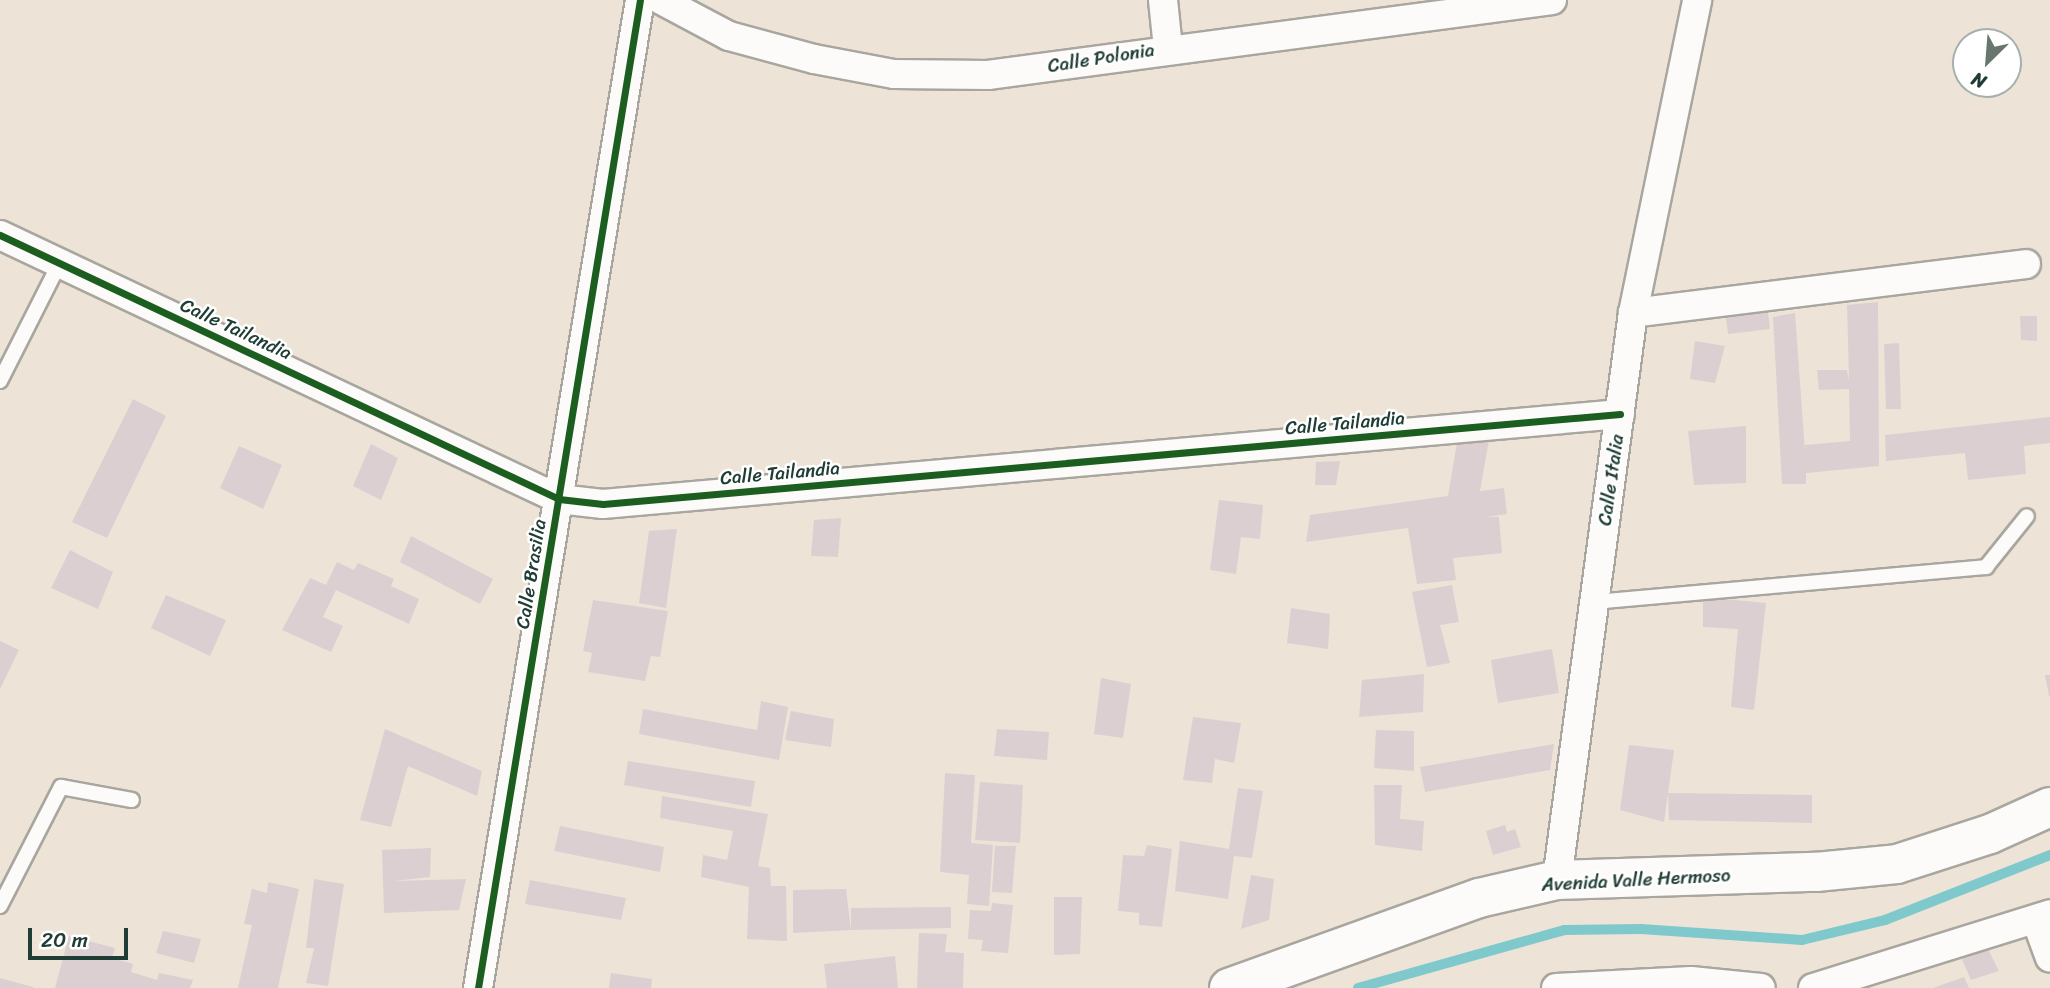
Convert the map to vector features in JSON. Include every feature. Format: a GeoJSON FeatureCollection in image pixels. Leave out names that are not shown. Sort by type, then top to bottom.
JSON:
{"type":"FeatureCollection","features":[{"type":"Feature","properties":{"kind":"street","name":"Calle Brasilia"},"geometry":{"type":"LineString","coordinates":[[478,988],[640,0]]}},
{"type":"Feature","properties":{"kind":"street","name":"Calle Polonia"},"geometry":{"type":"LineString","coordinates":[[661,0],[729,36],[894,74],[988,75],[1168,48],[1552,0]]}},
{"type":"Feature","properties":{"kind":"street"},"geometry":{"type":"LineString","coordinates":[[1163,0],[1168,48]]}},
{"type":"Feature","properties":{"kind":"street","name":"Calle Italia"},"geometry":{"type":"LineString","coordinates":[[1557,880],[1633,313],[1697,0]]}},
{"type":"Feature","properties":{"kind":"street","name":"Calle Tailandia"},"geometry":{"type":"LineString","coordinates":[[0,235],[559,499],[603,504],[1620,414]]}},
{"type":"Feature","properties":{"kind":"street"},"geometry":{"type":"LineString","coordinates":[[1633,313],[2026,264]]}},
{"type":"Feature","properties":{"kind":"street","name":"Avenida Valle Hermoso"},"geometry":{"type":"LineString","coordinates":[[1229,988],[1479,898],[1557,880],[1816,872],[1897,864],[1990,834],[2050,807]]}},
{"type":"Feature","properties":{"kind":"street"},"geometry":{"type":"LineString","coordinates":[[1813,988],[2043,917],[2050,958]]}},
{"type":"Feature","properties":{"kind":"street"},"geometry":{"type":"LineString","coordinates":[[1556,988],[1691,981],[1760,988]]}},
{"type":"Feature","properties":{"kind":"lane"},"geometry":{"type":"LineString","coordinates":[[0,381],[60,264]]}},
{"type":"Feature","properties":{"kind":"lane"},"geometry":{"type":"LineString","coordinates":[[1594,602],[1986,567],[2027,516]]}},
{"type":"Feature","properties":{"kind":"lane"},"geometry":{"type":"LineString","coordinates":[[0,906],[61,787],[132,800]]}},
{"type":"Feature","properties":{"kind":"building"},"geometry":{"type":"Polygon","coordinates":[[[1878,302],[1879,466],[1806,473],[1806,484],[1782,484],[1773,317],[1795,313],[1805,452],[1805,445],[1850,441],[1849,389],[1819,390],[1817,370],[1847,370],[1849,381],[1847,305],[1878,302]]]}},
{"type":"Feature","properties":{"kind":"building"},"geometry":{"type":"Polygon","coordinates":[[[1767,304],[1770,329],[1728,334],[1725,310],[1767,304]]]}},
{"type":"Feature","properties":{"kind":"building"},"geometry":{"type":"Polygon","coordinates":[[[2020,316],[2037,316],[2037,341],[2021,340],[2020,316]]]}},
{"type":"Feature","properties":{"kind":"building"},"geometry":{"type":"Polygon","coordinates":[[[1695,341],[1725,346],[1715,383],[1690,379],[1695,341]]]}},
{"type":"Feature","properties":{"kind":"building"},"geometry":{"type":"Polygon","coordinates":[[[1899,343],[1901,409],[1886,409],[1884,344],[1899,343]]]}},
{"type":"Feature","properties":{"kind":"building"},"geometry":{"type":"Polygon","coordinates":[[[133,399],[166,416],[107,538],[72,522],[133,399]]]}},
{"type":"Feature","properties":{"kind":"building"},"geometry":{"type":"Polygon","coordinates":[[[2050,417],[2050,443],[2024,446],[2026,474],[1968,480],[1965,453],[1886,461],[1885,435],[2050,417]]]}},
{"type":"Feature","properties":{"kind":"building"},"geometry":{"type":"Polygon","coordinates":[[[1746,426],[1746,483],[1694,485],[1688,431],[1746,426]]]}},
{"type":"Feature","properties":{"kind":"building"},"geometry":{"type":"Polygon","coordinates":[[[1489,440],[1480,491],[1504,488],[1507,514],[1487,517],[1499,517],[1502,553],[1453,558],[1456,580],[1417,584],[1408,528],[1306,542],[1310,515],[1448,496],[1457,443],[1489,440]]]}},
{"type":"Feature","properties":{"kind":"building"},"geometry":{"type":"Polygon","coordinates":[[[371,444],[398,458],[381,500],[353,486],[371,444]]]}},
{"type":"Feature","properties":{"kind":"building"},"geometry":{"type":"Polygon","coordinates":[[[239,446],[282,465],[263,509],[220,488],[239,446]]]}},
{"type":"Feature","properties":{"kind":"building"},"geometry":{"type":"Polygon","coordinates":[[[1340,461],[1336,485],[1315,485],[1316,462],[1340,461]]]}},
{"type":"Feature","properties":{"kind":"building"},"geometry":{"type":"Polygon","coordinates":[[[1219,500],[1263,505],[1260,539],[1241,537],[1236,574],[1210,570],[1219,500]]]}},
{"type":"Feature","properties":{"kind":"building"},"geometry":{"type":"Polygon","coordinates":[[[841,518],[838,557],[811,556],[814,520],[841,518]]]}},
{"type":"Feature","properties":{"kind":"building"},"geometry":{"type":"Polygon","coordinates":[[[677,529],[666,608],[639,603],[649,531],[677,529]]]}},
{"type":"Feature","properties":{"kind":"building"},"geometry":{"type":"Polygon","coordinates":[[[411,536],[493,579],[480,604],[400,562],[411,536]]]}},
{"type":"Feature","properties":{"kind":"building"},"geometry":{"type":"Polygon","coordinates":[[[70,550],[113,572],[98,609],[51,588],[70,550]]]}},
{"type":"Feature","properties":{"kind":"building"},"geometry":{"type":"Polygon","coordinates":[[[337,562],[354,570],[358,563],[394,579],[391,586],[419,599],[409,624],[336,590],[323,617],[343,626],[331,652],[282,630],[310,578],[326,585],[337,562]]]}},
{"type":"Feature","properties":{"kind":"building"},"geometry":{"type":"Polygon","coordinates":[[[1452,585],[1459,622],[1440,625],[1450,663],[1427,667],[1412,592],[1452,585]]]}},
{"type":"Feature","properties":{"kind":"building"},"geometry":{"type":"Polygon","coordinates":[[[166,595],[226,620],[210,656],[151,628],[166,595]]]}},
{"type":"Feature","properties":{"kind":"building"},"geometry":{"type":"Polygon","coordinates":[[[1703,597],[1766,603],[1754,710],[1731,707],[1738,629],[1703,627],[1703,597]]]}},
{"type":"Feature","properties":{"kind":"building"},"geometry":{"type":"Polygon","coordinates":[[[593,600],[668,611],[660,657],[651,656],[645,681],[588,672],[592,653],[583,651],[593,600]]]}},
{"type":"Feature","properties":{"kind":"building"},"geometry":{"type":"Polygon","coordinates":[[[1291,608],[1330,614],[1328,649],[1287,643],[1291,608]]]}},
{"type":"Feature","properties":{"kind":"building"},"geometry":{"type":"Polygon","coordinates":[[[0,641],[19,650],[0,689],[0,641]]]}},
{"type":"Feature","properties":{"kind":"building"},"geometry":{"type":"Polygon","coordinates":[[[1552,649],[1559,693],[1498,703],[1491,660],[1552,649]]]}},
{"type":"Feature","properties":{"kind":"building"},"geometry":{"type":"Polygon","coordinates":[[[1424,674],[1423,712],[1359,717],[1362,680],[1424,674]]]}},
{"type":"Feature","properties":{"kind":"building"},"geometry":{"type":"Polygon","coordinates":[[[2045,675],[2050,675],[2050,696],[2049,696],[2045,675]]]}},
{"type":"Feature","properties":{"kind":"building"},"geometry":{"type":"Polygon","coordinates":[[[1101,678],[1131,684],[1123,738],[1094,734],[1101,678]]]}},
{"type":"Feature","properties":{"kind":"building"},"geometry":{"type":"Polygon","coordinates":[[[761,701],[788,707],[779,760],[639,734],[643,709],[757,730],[761,701]]]}},
{"type":"Feature","properties":{"kind":"building"},"geometry":{"type":"Polygon","coordinates":[[[791,711],[834,719],[831,747],[785,740],[791,711]]]}},
{"type":"Feature","properties":{"kind":"building"},"geometry":{"type":"Polygon","coordinates":[[[1193,717],[1241,723],[1234,763],[1215,759],[1212,783],[1183,780],[1193,717]]]}},
{"type":"Feature","properties":{"kind":"building"},"geometry":{"type":"Polygon","coordinates":[[[385,729],[482,771],[477,796],[408,766],[391,827],[360,820],[385,729]]]}},
{"type":"Feature","properties":{"kind":"building"},"geometry":{"type":"Polygon","coordinates":[[[997,729],[1049,732],[1047,760],[994,756],[997,729]]]}},
{"type":"Feature","properties":{"kind":"building"},"geometry":{"type":"Polygon","coordinates":[[[1376,730],[1414,731],[1414,771],[1374,768],[1376,730]]]}},
{"type":"Feature","properties":{"kind":"building"},"geometry":{"type":"Polygon","coordinates":[[[1554,744],[1550,770],[1425,792],[1420,767],[1554,744]]]}},
{"type":"Feature","properties":{"kind":"building"},"geometry":{"type":"Polygon","coordinates":[[[1629,745],[1674,750],[1664,822],[1620,810],[1629,745]]]}},
{"type":"Feature","properties":{"kind":"building"},"geometry":{"type":"Polygon","coordinates":[[[628,761],[755,781],[751,807],[624,785],[628,761]]]}},
{"type":"Feature","properties":{"kind":"building"},"geometry":{"type":"Polygon","coordinates":[[[945,773],[975,775],[971,843],[993,845],[989,906],[967,904],[969,875],[940,872],[945,773]]]}},
{"type":"Feature","properties":{"kind":"building"},"geometry":{"type":"Polygon","coordinates":[[[980,782],[1023,785],[1020,843],[975,840],[980,782]]]}},
{"type":"Feature","properties":{"kind":"building"},"geometry":{"type":"Polygon","coordinates":[[[1374,785],[1402,785],[1400,819],[1424,821],[1422,851],[1375,845],[1374,785]]]}},
{"type":"Feature","properties":{"kind":"building"},"geometry":{"type":"Polygon","coordinates":[[[1238,788],[1263,791],[1252,858],[1234,856],[1228,899],[1175,891],[1180,841],[1229,849],[1238,788]]]}},
{"type":"Feature","properties":{"kind":"building"},"geometry":{"type":"Polygon","coordinates":[[[1668,793],[1812,795],[1812,823],[1669,820],[1668,793]]]}},
{"type":"Feature","properties":{"kind":"building"},"geometry":{"type":"Polygon","coordinates":[[[662,796],[768,814],[758,866],[770,868],[771,886],[786,886],[787,941],[747,939],[749,887],[701,877],[703,855],[727,860],[733,831],[660,818],[662,796]]]}},
{"type":"Feature","properties":{"kind":"building"},"geometry":{"type":"Polygon","coordinates":[[[1505,825],[1507,832],[1515,829],[1521,847],[1493,855],[1486,831],[1505,825]]]}},
{"type":"Feature","properties":{"kind":"building"},"geometry":{"type":"Polygon","coordinates":[[[560,826],[664,847],[660,872],[554,851],[560,826]]]}},
{"type":"Feature","properties":{"kind":"building"},"geometry":{"type":"Polygon","coordinates":[[[1147,845],[1172,849],[1162,927],[1139,925],[1139,913],[1118,911],[1123,855],[1144,856],[1147,845]]]}},
{"type":"Feature","properties":{"kind":"building"},"geometry":{"type":"Polygon","coordinates":[[[995,846],[1016,846],[1012,893],[992,892],[995,846]]]}},
{"type":"Feature","properties":{"kind":"building"},"geometry":{"type":"Polygon","coordinates":[[[431,848],[430,877],[394,881],[466,879],[459,910],[384,913],[382,850],[431,848]]]}},
{"type":"Feature","properties":{"kind":"building"},"geometry":{"type":"Polygon","coordinates":[[[1251,875],[1274,879],[1269,920],[1241,929],[1251,875]]]}},
{"type":"Feature","properties":{"kind":"building"},"geometry":{"type":"Polygon","coordinates":[[[314,879],[344,884],[328,986],[306,983],[314,948],[306,948],[314,879]]]}},
{"type":"Feature","properties":{"kind":"building"},"geometry":{"type":"Polygon","coordinates":[[[530,880],[626,898],[621,920],[525,904],[530,880]]]}},
{"type":"Feature","properties":{"kind":"building"},"geometry":{"type":"Polygon","coordinates":[[[268,882],[299,889],[278,988],[238,988],[252,925],[244,924],[252,889],[267,893],[268,882]]]}},
{"type":"Feature","properties":{"kind":"building"},"geometry":{"type":"Polygon","coordinates":[[[846,889],[851,930],[793,933],[793,890],[846,889]]]}},
{"type":"Feature","properties":{"kind":"building"},"geometry":{"type":"Polygon","coordinates":[[[1054,897],[1082,897],[1080,954],[1054,955],[1054,897]]]}},
{"type":"Feature","properties":{"kind":"building"},"geometry":{"type":"Polygon","coordinates":[[[992,903],[1013,905],[1008,953],[981,951],[983,940],[968,939],[970,910],[991,911],[992,903]]]}},
{"type":"Feature","properties":{"kind":"building"},"geometry":{"type":"Polygon","coordinates":[[[951,907],[951,928],[851,930],[851,908],[951,907]]]}},
{"type":"Feature","properties":{"kind":"building"},"geometry":{"type":"Polygon","coordinates":[[[163,931],[201,939],[194,963],[156,953],[163,931]]]}},
{"type":"Feature","properties":{"kind":"building"},"geometry":{"type":"Polygon","coordinates":[[[919,933],[947,934],[945,952],[964,953],[963,988],[917,988],[919,933]]]}},
{"type":"Feature","properties":{"kind":"building"},"geometry":{"type":"Polygon","coordinates":[[[69,936],[115,948],[112,958],[133,964],[131,972],[157,980],[159,973],[193,980],[190,988],[55,988],[69,936]]]}},
{"type":"Feature","properties":{"kind":"building"},"geometry":{"type":"Polygon","coordinates":[[[1988,949],[1999,971],[1971,980],[1962,959],[1988,949]]]}},
{"type":"Feature","properties":{"kind":"building"},"geometry":{"type":"Polygon","coordinates":[[[895,956],[898,988],[827,988],[824,964],[895,956]]]}},
{"type":"Feature","properties":{"kind":"building"},"geometry":{"type":"Polygon","coordinates":[[[611,973],[652,979],[651,988],[609,988],[611,973]]]}},
{"type":"Feature","properties":{"kind":"building"},"geometry":{"type":"Polygon","coordinates":[[[1964,977],[1969,988],[1933,988],[1964,977]]]}},
{"type":"Feature","properties":{"kind":"building"},"geometry":{"type":"Polygon","coordinates":[[[0,978],[33,987],[33,988],[0,988],[0,978]]]}},
{"type":"Feature","properties":{"kind":"waterway"},"geometry":{"type":"LineString","coordinates":[[1358,988],[1564,930],[1641,929],[1802,940],[1885,920],[2050,855]]}},
{"type":"Feature","properties":{"kind":"cycle path"},"geometry":{"type":"LineString","coordinates":[[478,988],[640,0]]}},
{"type":"Feature","properties":{"kind":"cycle path"},"geometry":{"type":"LineString","coordinates":[[0,235],[559,499],[603,504],[1620,414]]}}]}
